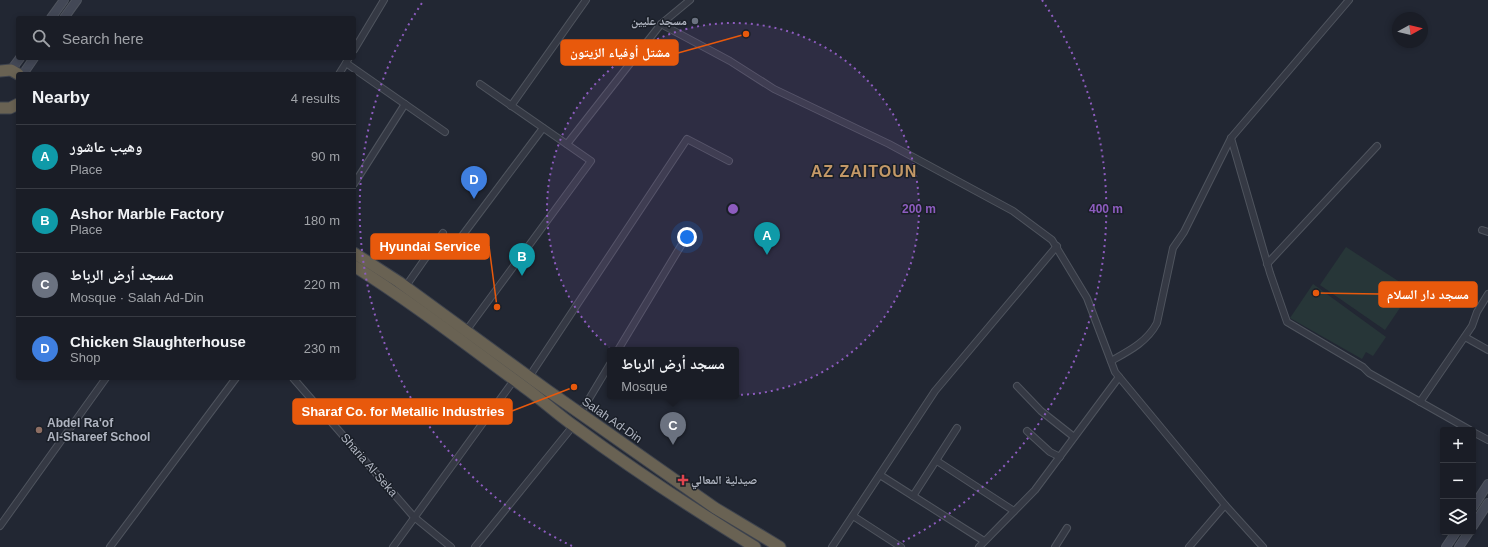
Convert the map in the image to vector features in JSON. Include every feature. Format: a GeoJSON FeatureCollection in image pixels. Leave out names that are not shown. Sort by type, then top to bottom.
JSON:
{"type":"FeatureCollection","features":[{"type":"Feature","properties":{"kind":"highway"},"geometry":{"type":"LineString","coordinates":[[0,108],[10,108],[16,106]]}},
{"type":"Feature","properties":{"kind":"highway","name":"Salah Ad-Din"},"geometry":{"type":"LineString","coordinates":[[356,254],[406,286],[580,414],[714,508],[780,547]]}},
{"type":"Feature","properties":{"kind":"highway"},"geometry":{"type":"LineString","coordinates":[[356,267],[387,286],[514,380],[573,426],[755,547]]}},
{"type":"Feature","properties":{"kind":"main road"},"geometry":{"type":"LineString","coordinates":[[52,16],[64,0]]}},
{"type":"Feature","properties":{"kind":"main road"},"geometry":{"type":"LineString","coordinates":[[65,16],[77,0]]}},
{"type":"Feature","properties":{"kind":"main road"},"geometry":{"type":"LineString","coordinates":[[10,72],[19,60]]}},
{"type":"Feature","properties":{"kind":"main road"},"geometry":{"type":"LineString","coordinates":[[24,72],[33,60]]}},
{"type":"Feature","properties":{"kind":"main road"},"geometry":{"type":"LineString","coordinates":[[1476,502],[1488,484]]}},
{"type":"Feature","properties":{"kind":"main road"},"geometry":{"type":"LineString","coordinates":[[1476,521],[1488,503]]}},
{"type":"Feature","properties":{"kind":"main road"},"geometry":{"type":"LineString","coordinates":[[1446,547],[1454,535]]}},
{"type":"Feature","properties":{"kind":"main road"},"geometry":{"type":"LineString","coordinates":[[1459,547],[1467,535]]}},
{"type":"Feature","properties":{"kind":"street"},"geometry":{"type":"LineString","coordinates":[[356,47],[384,0]]}},
{"type":"Feature","properties":{"kind":"street"},"geometry":{"type":"LineString","coordinates":[[511,106],[586,0]]}},
{"type":"Feature","properties":{"kind":"street"},"geometry":{"type":"LineString","coordinates":[[566,144],[661,24],[690,0]]}},
{"type":"Feature","properties":{"kind":"street"},"geometry":{"type":"LineString","coordinates":[[1111,361],[1130,351],[1153,332],[1157,323],[1173,248],[1184,232],[1231,138],[1349,0]]}},
{"type":"Feature","properties":{"kind":"street"},"geometry":{"type":"LineString","coordinates":[[661,24],[730,62],[774,89],[889,144],[1013,211],[1052,240],[1088,298],[1115,372],[1225,505],[1263,547]]}},
{"type":"Feature","properties":{"kind":"street"},"geometry":{"type":"LineString","coordinates":[[340,72],[348,60],[405,104],[445,132]]}},
{"type":"Feature","properties":{"kind":"street"},"geometry":{"type":"LineString","coordinates":[[466,331],[591,161],[480,84]]}},
{"type":"Feature","properties":{"kind":"street"},"geometry":{"type":"LineString","coordinates":[[356,181],[405,104]]}},
{"type":"Feature","properties":{"kind":"street"},"geometry":{"type":"LineString","coordinates":[[459,240],[543,128]]}},
{"type":"Feature","properties":{"kind":"street"},"geometry":{"type":"LineString","coordinates":[[1231,138],[1267,264],[1287,322],[1465,427]]}},
{"type":"Feature","properties":{"kind":"street"},"geometry":{"type":"LineString","coordinates":[[529,377],[687,139],[729,161]]}},
{"type":"Feature","properties":{"kind":"street"},"geometry":{"type":"LineString","coordinates":[[1267,264],[1377,146]]}},
{"type":"Feature","properties":{"kind":"street"},"geometry":{"type":"LineString","coordinates":[[406,286],[443,233]]}},
{"type":"Feature","properties":{"kind":"street"},"geometry":{"type":"LineString","coordinates":[[620,347],[685,239]]}},
{"type":"Feature","properties":{"kind":"street"},"geometry":{"type":"LineString","coordinates":[[832,547],[935,391],[1057,246]]}},
{"type":"Feature","properties":{"kind":"street"},"geometry":{"type":"LineString","coordinates":[[1420,402],[1465,337],[1488,294]]}},
{"type":"Feature","properties":{"kind":"street"},"geometry":{"type":"LineString","coordinates":[[1465,337],[1488,350]]}},
{"type":"Feature","properties":{"kind":"street"},"geometry":{"type":"LineString","coordinates":[[580,414],[607,369]]}},
{"type":"Feature","properties":{"kind":"street"},"geometry":{"type":"LineString","coordinates":[[979,547],[1035,490],[1119,377]]}},
{"type":"Feature","properties":{"kind":"street"},"geometry":{"type":"LineString","coordinates":[[0,526],[105,380]]}},
{"type":"Feature","properties":{"kind":"street"},"geometry":{"type":"LineString","coordinates":[[110,547],[235,380]]}},
{"type":"Feature","properties":{"kind":"street","name":"Sharia Al-Seka"},"geometry":{"type":"LineString","coordinates":[[295,380],[414,517],[451,547]]}},
{"type":"Feature","properties":{"kind":"street"},"geometry":{"type":"LineString","coordinates":[[393,547],[514,380]]}},
{"type":"Feature","properties":{"kind":"street"},"geometry":{"type":"LineString","coordinates":[[1017,386],[1041,411],[1074,437]]}},
{"type":"Feature","properties":{"kind":"street"},"geometry":{"type":"LineString","coordinates":[[475,547],[573,426]]}},
{"type":"Feature","properties":{"kind":"street"},"geometry":{"type":"LineString","coordinates":[[913,496],[957,428]]}},
{"type":"Feature","properties":{"kind":"street"},"geometry":{"type":"LineString","coordinates":[[1027,431],[1050,452],[1060,456]]}},
{"type":"Feature","properties":{"kind":"street"},"geometry":{"type":"LineString","coordinates":[[1476,434],[1488,440]]}},
{"type":"Feature","properties":{"kind":"street"},"geometry":{"type":"LineString","coordinates":[[937,461],[1014,511]]}},
{"type":"Feature","properties":{"kind":"street"},"geometry":{"type":"LineString","coordinates":[[880,475],[984,541]]}},
{"type":"Feature","properties":{"kind":"street"},"geometry":{"type":"LineString","coordinates":[[1189,547],[1225,505]]}},
{"type":"Feature","properties":{"kind":"street"},"geometry":{"type":"LineString","coordinates":[[853,516],[901,547]]}},
{"type":"Feature","properties":{"kind":"street"},"geometry":{"type":"LineString","coordinates":[[1054,547],[1068,528]]}},
{"type":"Feature","properties":{"kind":"shaded area"},"geometry":{"type":"Polygon","coordinates":[[[1346,247],[1412,290],[1385,330],[1320,285],[1346,247]]]}},
{"type":"Feature","properties":{"kind":"shaded area"},"geometry":{"type":"Polygon","coordinates":[[[1313,284],[1386,337],[1373,356],[1366,352],[1362,359],[1290,318],[1313,284]]]}},
{"type":"Feature","properties":{"kind":"place","name":"مسجد عليين"},"geometry":{"type":"Point","coordinates":[695,21]}},
{"type":"Feature","properties":{"kind":"place","name":"مشتل أوفياء الزيتون"},"geometry":{"type":"Point","coordinates":[746,34]}},
{"type":"Feature","properties":{"kind":"place","name":"Chicken Slaughterhouse"},"geometry":{"type":"Point","coordinates":[474,199]}},
{"type":"Feature","properties":{"kind":"place","name":"وهيب عاشور"},"geometry":{"type":"Point","coordinates":[767,255]}},
{"type":"Feature","properties":{"kind":"place","name":"Ashor Marble Factory"},"geometry":{"type":"Point","coordinates":[522,276]}},
{"type":"Feature","properties":{"kind":"place","name":"مسجد دار السلام"},"geometry":{"type":"Point","coordinates":[1316,293]}},
{"type":"Feature","properties":{"kind":"place","name":"Hyundai Service"},"geometry":{"type":"Point","coordinates":[497,307]}},
{"type":"Feature","properties":{"kind":"place","name":"Sharaf Co. for Metallic Industries"},"geometry":{"type":"Point","coordinates":[574,387]}},
{"type":"Feature","properties":{"kind":"place","name":"Abdel Ra'of Al-Shareef School"},"geometry":{"type":"Point","coordinates":[39,430]}},
{"type":"Feature","properties":{"kind":"place","name":"مسجد أرض الرباط"},"geometry":{"type":"Point","coordinates":[673,445]}},
{"type":"Feature","properties":{"kind":"place","name":"صيدلية المعالي"},"geometry":{"type":"Point","coordinates":[683,480]}},
{"type":"Feature","properties":{"kind":"district","name":"AZ ZAITOUN"},"geometry":{"type":"Point","coordinates":[864,171]}}]}
